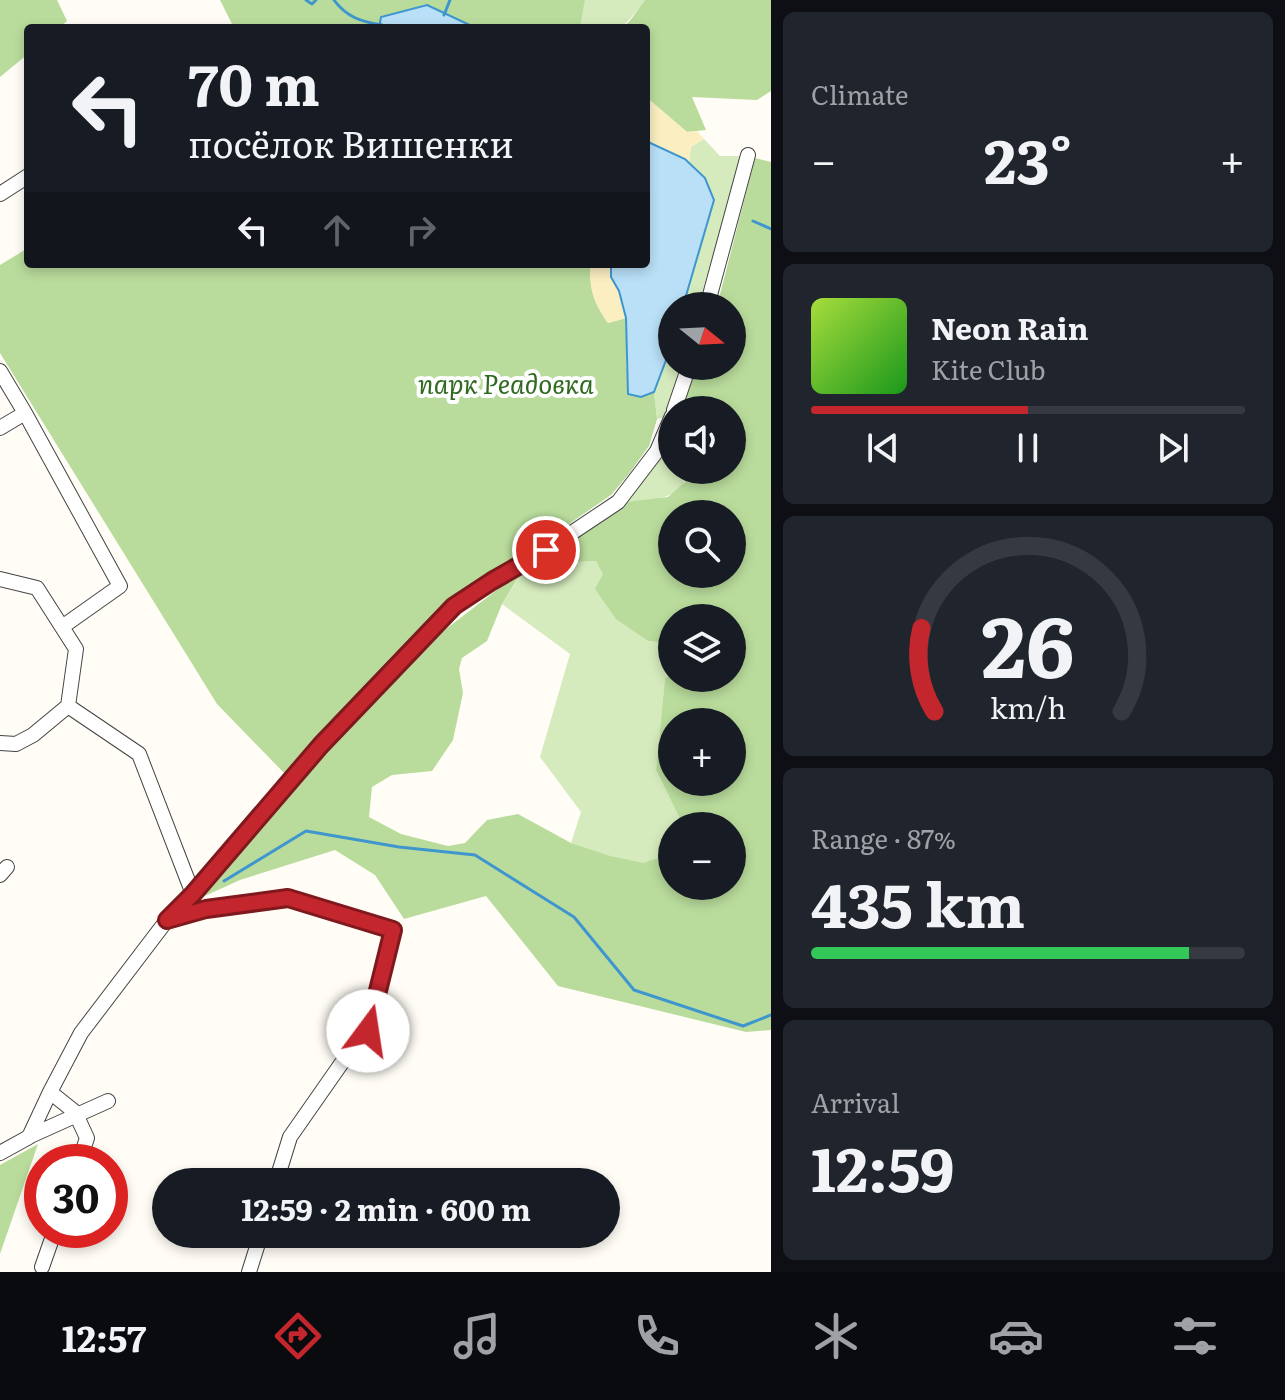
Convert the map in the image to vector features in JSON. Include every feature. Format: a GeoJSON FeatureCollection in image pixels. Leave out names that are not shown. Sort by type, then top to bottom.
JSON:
{"type":"FeatureCollection","features":[{"type":"Feature","properties":{"kind":"street"},"geometry":{"type":"LineString","coordinates":[[711,292],[748,155]]}},
{"type":"Feature","properties":{"kind":"street"},"geometry":{"type":"LineString","coordinates":[[0,194],[24,179]]}},
{"type":"Feature","properties":{"kind":"street"},"geometry":{"type":"LineString","coordinates":[[0,371],[120,586],[62,627]]}},
{"type":"Feature","properties":{"kind":"street"},"geometry":{"type":"LineString","coordinates":[[0,428],[25,413]]}},
{"type":"Feature","properties":{"kind":"street"},"geometry":{"type":"LineString","coordinates":[[28,1137],[81,1033],[167,920],[321,745],[454,606],[618,502],[658,449]]}},
{"type":"Feature","properties":{"kind":"street"},"geometry":{"type":"LineString","coordinates":[[0,579],[37,588],[76,649],[68,706],[33,735],[16,744],[0,743]]}},
{"type":"Feature","properties":{"kind":"street"},"geometry":{"type":"LineString","coordinates":[[68,706],[139,754],[193,894]]}},
{"type":"Feature","properties":{"kind":"street"},"geometry":{"type":"LineString","coordinates":[[167,920],[206,909],[288,898],[393,930],[368,1031],[290,1137],[280,1168]]}},
{"type":"Feature","properties":{"kind":"street"},"geometry":{"type":"LineString","coordinates":[[50,1092],[76,1114],[87,1138],[85,1144]]}},
{"type":"Feature","properties":{"kind":"street"},"geometry":{"type":"LineString","coordinates":[[0,1153],[108,1101]]}},
{"type":"Feature","properties":{"kind":"street"},"geometry":{"type":"LineString","coordinates":[[42,1267],[49,1248]]}},
{"type":"Feature","properties":{"kind":"street"},"geometry":{"type":"LineString","coordinates":[[249,1272],[257,1248]]}},
{"type":"Feature","properties":{"kind":"green space"},"geometry":{"type":"Polygon","coordinates":[[[0,0],[57,0],[67,21],[64,24],[24,24],[24,57],[0,77],[0,0]]]}},
{"type":"Feature","properties":{"kind":"green space"},"geometry":{"type":"Polygon","coordinates":[[[220,0],[585,0],[582,24],[467,24],[427,5],[382,17],[380,24],[232,24],[220,0]]]}},
{"type":"Feature","properties":{"kind":"green space"},"geometry":{"type":"Polygon","coordinates":[[[585,0],[645,0],[623,24],[581,23],[585,0]]]}},
{"type":"Feature","properties":{"kind":"green space"},"geometry":{"type":"Polygon","coordinates":[[[645,0],[771,0],[771,91],[757,100],[692,97],[706,130],[687,132],[650,100],[650,24],[626,24],[645,0]]]}},
{"type":"Feature","properties":{"kind":"green space"},"geometry":{"type":"Polygon","coordinates":[[[704,139],[720,156],[742,156],[702,292],[687,292],[714,200],[705,178],[689,163],[691,147],[704,139]]]}},
{"type":"Feature","properties":{"kind":"green space"},"geometry":{"type":"Polygon","coordinates":[[[755,158],[771,162],[771,1030],[746,1032],[558,986],[486,896],[404,919],[375,875],[335,850],[240,880],[196,900],[294,783],[326,750],[446,629],[515,576],[518,578],[502,604],[487,641],[462,658],[459,669],[463,693],[453,740],[432,771],[392,775],[372,787],[369,817],[401,834],[448,846],[465,843],[487,820],[518,814],[571,843],[611,856],[643,863],[658,858],[658,900],[746,900],[746,812],[677,812],[669,796],[746,796],[746,708],[662,708],[664,692],[746,692],[746,604],[658,604],[658,642],[648,641],[616,619],[595,589],[603,574],[596,561],[578,562],[562,569],[541,564],[538,559],[625,502],[668,497],[683,484],[746,484],[746,396],[686,396],[692,380],[746,380],[746,292],[721,292],[755,158]]]}},
{"type":"Feature","properties":{"kind":"green space","name":"парк Реадовка"},"geometry":{"type":"Polygon","coordinates":[[[24,250],[24,268],[590,268],[593,295],[608,323],[626,318],[626,367],[641,397],[654,392],[657,419],[649,446],[611,495],[453,602],[285,774],[217,704],[0,353],[0,265],[24,250]]]}},
{"type":"Feature","properties":{"kind":"green space"},"geometry":{"type":"Polygon","coordinates":[[[658,380],[676,380],[671,396],[658,396],[657,419],[654,392],[658,380]]]}},
{"type":"Feature","properties":{"kind":"green space"},"geometry":{"type":"Polygon","coordinates":[[[658,453],[658,484],[682,484],[664,497],[625,502],[658,453]]]}},
{"type":"Feature","properties":{"kind":"green space"},"geometry":{"type":"Polygon","coordinates":[[[538,559],[562,569],[578,562],[596,561],[648,641],[658,642],[658,692],[664,692],[662,708],[658,708],[658,796],[669,796],[677,812],[658,812],[658,859],[643,864],[571,843],[581,812],[540,757],[570,654],[502,604],[518,579],[515,576],[538,559]]]}},
{"type":"Feature","properties":{"kind":"green space"},"geometry":{"type":"Polygon","coordinates":[[[24,1152],[24,1185],[0,1254],[0,1165],[24,1152]]]}},
{"type":"Feature","properties":{"kind":"sand"},"geometry":{"type":"Polygon","coordinates":[[[650,100],[687,132],[697,131],[704,139],[691,147],[689,163],[650,143],[650,100]]]}},
{"type":"Feature","properties":{"kind":"sand"},"geometry":{"type":"Polygon","coordinates":[[[590,268],[611,268],[611,277],[619,291],[626,318],[608,323],[593,295],[590,268]]]}},
{"type":"Feature","properties":{"kind":"water"},"geometry":{"type":"Polygon","coordinates":[[[427,5],[467,24],[380,24],[381,17],[427,5]]]}},
{"type":"Feature","properties":{"kind":"water"},"geometry":{"type":"Polygon","coordinates":[[[650,143],[685,159],[705,178],[714,200],[687,292],[658,292],[658,380],[654,392],[641,397],[628,394],[626,318],[619,291],[611,277],[611,268],[650,268],[650,143]]]}},
{"type":"Feature","properties":{"kind":"waterway"},"geometry":{"type":"LineString","coordinates":[[306,0],[312,4],[316,0]]}},
{"type":"Feature","properties":{"kind":"waterway"},"geometry":{"type":"LineString","coordinates":[[334,0],[355,18],[377,24]]}},
{"type":"Feature","properties":{"kind":"waterway"},"geometry":{"type":"LineString","coordinates":[[444,15],[450,0]]}},
{"type":"Feature","properties":{"kind":"waterway"},"geometry":{"type":"LineString","coordinates":[[753,221],[771,229]]}},
{"type":"Feature","properties":{"kind":"waterway"},"geometry":{"type":"LineString","coordinates":[[224,881],[306,831],[399,847],[475,855],[574,917],[634,990],[743,1026],[771,1015]]}},
{"type":"Feature","properties":{"kind":"route"},"geometry":{"type":"LineString","coordinates":[[368,1031],[393,930],[288,898],[206,909],[167,920],[321,745],[454,606],[546,550]]}}]}
